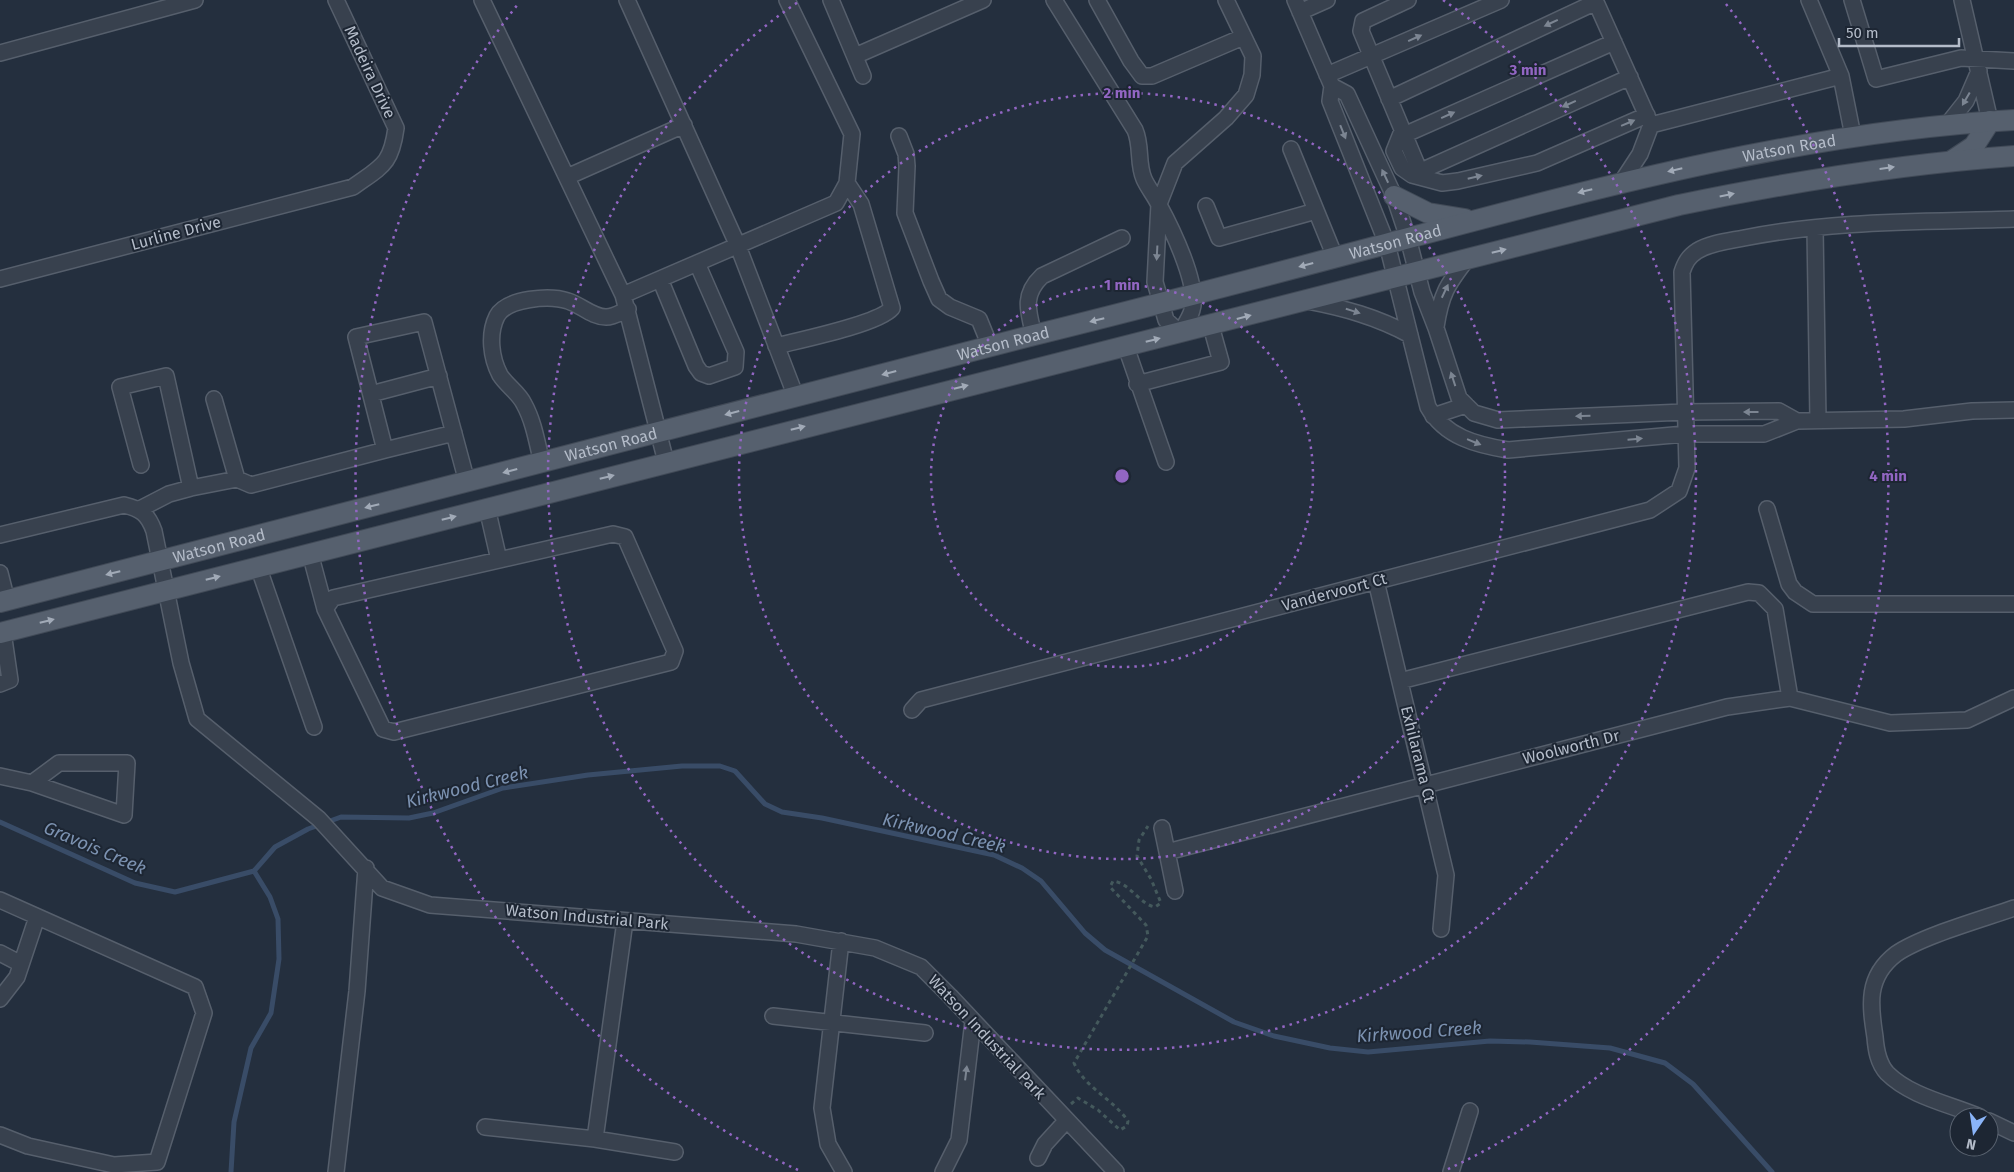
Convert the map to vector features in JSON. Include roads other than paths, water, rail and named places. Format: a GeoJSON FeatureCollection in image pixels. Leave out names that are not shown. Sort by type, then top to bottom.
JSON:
{"type":"FeatureCollection","features":[{"type":"Feature","properties":{"kind":"main road","name":"Watson Road"},"geometry":{"type":"LineString","coordinates":[[3,602],[990,346],[1194,296],[1474,220],[1621,183],[1750,154],[1853,136],[1947,125],[2014,120]]}},
{"type":"Feature","properties":{"kind":"main road"},"geometry":{"type":"LineString","coordinates":[[1953,160],[1974,146],[1990,122]]}},
{"type":"Feature","properties":{"kind":"main road","name":"Watson Road"},"geometry":{"type":"LineString","coordinates":[[2,632],[666,462],[1212,326],[1418,271],[1680,205],[1736,193],[1846,174],[1953,160],[2014,156]]}},
{"type":"Feature","properties":{"kind":"main road"},"geometry":{"type":"LineString","coordinates":[[1394,196],[1428,213],[1474,220]]}},
{"type":"Feature","properties":{"kind":"street"},"geometry":{"type":"LineString","coordinates":[[0,52],[195,0]]}},
{"type":"Feature","properties":{"kind":"street","name":"Madeira Drive"},"geometry":{"type":"LineString","coordinates":[[336,0],[396,128],[393,150],[384,165],[353,187]]}},
{"type":"Feature","properties":{"kind":"street"},"geometry":{"type":"LineString","coordinates":[[482,0],[625,302],[666,462]]}},
{"type":"Feature","properties":{"kind":"street"},"geometry":{"type":"LineString","coordinates":[[627,0],[738,246],[796,397]]}},
{"type":"Feature","properties":{"kind":"street"},"geometry":{"type":"LineString","coordinates":[[542,463],[533,426],[524,403],[501,376],[494,358],[492,338],[494,323],[499,313],[522,301],[540,298],[569,301],[593,314],[605,317],[660,279],[836,203],[847,183],[852,134],[787,0]]}},
{"type":"Feature","properties":{"kind":"street"},"geometry":{"type":"LineString","coordinates":[[830,0],[863,76]]}},
{"type":"Feature","properties":{"kind":"street"},"geometry":{"type":"LineString","coordinates":[[855,56],[983,0]]}},
{"type":"Feature","properties":{"kind":"street"},"geometry":{"type":"LineString","coordinates":[[1054,0],[1136,130],[1139,140],[1139,166],[1144,179],[1159,204],[1188,272],[1194,296],[1193,309],[1180,333],[1166,320],[1155,282],[1159,204],[1175,163],[1226,118],[1246,95],[1252,75],[1253,56],[1226,0]]}},
{"type":"Feature","properties":{"kind":"street"},"geometry":{"type":"LineString","coordinates":[[1097,0],[1131,61],[1142,76],[1152,76],[1243,37]]}},
{"type":"Feature","properties":{"kind":"street"},"geometry":{"type":"LineString","coordinates":[[1327,0],[1297,6],[1330,80],[1330,101],[1387,244],[1397,277],[1428,407],[1433,416],[1452,433],[1479,445],[1508,450],[1685,434],[1764,434],[1798,421],[1904,419],[1972,411],[2014,410]]}},
{"type":"Feature","properties":{"kind":"street"},"geometry":{"type":"LineString","coordinates":[[1403,133],[1361,31],[1363,21],[1408,0]]}},
{"type":"Feature","properties":{"kind":"street"},"geometry":{"type":"LineString","coordinates":[[1330,80],[1371,57],[1501,0]]}},
{"type":"Feature","properties":{"kind":"street"},"geometry":{"type":"LineString","coordinates":[[1809,0],[1841,76],[1853,136]]}},
{"type":"Feature","properties":{"kind":"street"},"geometry":{"type":"LineString","coordinates":[[1852,0],[1876,79],[1960,58],[1978,65],[2014,61]]}},
{"type":"Feature","properties":{"kind":"street"},"geometry":{"type":"LineString","coordinates":[[1962,0],[1990,122]]}},
{"type":"Feature","properties":{"kind":"street"},"geometry":{"type":"LineString","coordinates":[[1389,99],[1595,1],[1649,120],[1640,154],[1621,183]]}},
{"type":"Feature","properties":{"kind":"street"},"geometry":{"type":"LineString","coordinates":[[1614,42],[1403,133],[1394,151],[1402,168],[1412,175],[1425,175],[1442,183],[1458,181],[1537,163],[1649,120],[1841,76]]}},
{"type":"Feature","properties":{"kind":"street"},"geometry":{"type":"LineString","coordinates":[[1947,125],[1966,102],[1978,65]]}},
{"type":"Feature","properties":{"kind":"street"},"geometry":{"type":"LineString","coordinates":[[1425,175],[1630,77]]}},
{"type":"Feature","properties":{"kind":"street"},"geometry":{"type":"LineString","coordinates":[[1330,80],[1347,94],[1394,196],[1418,271],[1422,292],[1459,398],[1474,413],[1498,420],[1684,412],[1779,411],[1798,421]]}},
{"type":"Feature","properties":{"kind":"street"},"geometry":{"type":"LineString","coordinates":[[567,177],[684,125]]}},
{"type":"Feature","properties":{"kind":"street"},"geometry":{"type":"LineString","coordinates":[[899,136],[906,154],[908,166],[905,213],[931,281],[939,299],[950,307],[979,319],[990,346]]}},
{"type":"Feature","properties":{"kind":"street"},"geometry":{"type":"LineString","coordinates":[[1292,149],[1335,257]]}},
{"type":"Feature","properties":{"kind":"street"},"geometry":{"type":"LineString","coordinates":[[776,346],[878,318],[887,314],[892,308],[861,204],[847,183]]}},
{"type":"Feature","properties":{"kind":"street","name":"Lurline Drive"},"geometry":{"type":"LineString","coordinates":[[0,279],[353,187]]}},
{"type":"Feature","properties":{"kind":"street"},"geometry":{"type":"LineString","coordinates":[[1206,206],[1219,238],[1316,211]]}},
{"type":"Feature","properties":{"kind":"street","name":"Vandervoort Ct"},"geometry":{"type":"LineString","coordinates":[[912,710],[921,700],[1650,510],[1679,491],[1687,468],[1684,412],[1682,272],[1686,261],[1697,251],[1713,245],[1761,235],[1861,222],[2014,220]]}},
{"type":"Feature","properties":{"kind":"street"},"geometry":{"type":"LineString","coordinates":[[1816,228],[1818,420]]}},
{"type":"Feature","properties":{"kind":"street"},"geometry":{"type":"LineString","coordinates":[[1034,335],[1028,310],[1033,285],[1042,276],[1122,238]]}},
{"type":"Feature","properties":{"kind":"street"},"geometry":{"type":"LineString","coordinates":[[1436,328],[1440,303],[1446,287],[1468,259]]}},
{"type":"Feature","properties":{"kind":"street"},"geometry":{"type":"LineString","coordinates":[[660,279],[696,366],[702,373],[709,376],[735,367],[736,352],[697,263]]}},
{"type":"Feature","properties":{"kind":"street"},"geometry":{"type":"LineString","coordinates":[[1306,301],[1349,310],[1394,326],[1410,335]]}},
{"type":"Feature","properties":{"kind":"street"},"geometry":{"type":"LineString","coordinates":[[385,450],[356,338],[424,322],[467,482]]}},
{"type":"Feature","properties":{"kind":"street"},"geometry":{"type":"LineString","coordinates":[[1137,384],[1221,362],[1212,326]]}},
{"type":"Feature","properties":{"kind":"street"},"geometry":{"type":"LineString","coordinates":[[1126,347],[1137,384],[1166,462]]}},
{"type":"Feature","properties":{"kind":"street"},"geometry":{"type":"LineString","coordinates":[[141,466],[120,387],[166,376],[191,488]]}},
{"type":"Feature","properties":{"kind":"street"},"geometry":{"type":"LineString","coordinates":[[371,394],[439,376]]}},
{"type":"Feature","properties":{"kind":"street"},"geometry":{"type":"LineString","coordinates":[[214,399],[237,479]]}},
{"type":"Feature","properties":{"kind":"street"},"geometry":{"type":"LineString","coordinates":[[1433,416],[1466,405]]}},
{"type":"Feature","properties":{"kind":"street"},"geometry":{"type":"LineString","coordinates":[[0,535],[124,505],[140,509],[170,494],[191,488],[237,479],[251,485],[454,433]]}},
{"type":"Feature","properties":{"kind":"street"},"geometry":{"type":"LineString","coordinates":[[487,508],[499,560]]}},
{"type":"Feature","properties":{"kind":"street","name":"Watson Industrial Park"},"geometry":{"type":"LineString","coordinates":[[140,509],[151,523],[161,561],[181,663],[197,719],[319,819],[366,868],[382,888],[430,905],[796,934],[875,948],[920,967],[1116,1172]]}},
{"type":"Feature","properties":{"kind":"street"},"geometry":{"type":"LineString","coordinates":[[1767,510],[1789,584],[1794,592],[1812,604],[2014,604]]}},
{"type":"Feature","properties":{"kind":"street"},"geometry":{"type":"LineString","coordinates":[[310,553],[325,609],[383,729],[394,732],[671,662],[675,652],[625,537],[612,534],[333,598],[325,609]]}},
{"type":"Feature","properties":{"kind":"street"},"geometry":{"type":"LineString","coordinates":[[258,566],[314,727]]}},
{"type":"Feature","properties":{"kind":"street"},"geometry":{"type":"LineString","coordinates":[[0,573],[3,602]]}},
{"type":"Feature","properties":{"kind":"street","name":"Exhilarama Ct"},"geometry":{"type":"LineString","coordinates":[[1376,581],[1446,875],[1441,929]]}},
{"type":"Feature","properties":{"kind":"street"},"geometry":{"type":"LineString","coordinates":[[1400,681],[1748,592],[1759,593],[1775,609],[1790,698]]}},
{"type":"Feature","properties":{"kind":"street"},"geometry":{"type":"LineString","coordinates":[[0,684],[10,680],[2,632]]}},
{"type":"Feature","properties":{"kind":"street","name":"Woolworth Dr"},"geometry":{"type":"LineString","coordinates":[[1167,852],[1727,707],[1790,698],[1890,723],[1967,720],[2014,698]]}},
{"type":"Feature","properties":{"kind":"street"},"geometry":{"type":"LineString","coordinates":[[0,776],[32,783],[124,815],[127,763],[59,763],[32,783]]}},
{"type":"Feature","properties":{"kind":"street"},"geometry":{"type":"LineString","coordinates":[[1162,828],[1175,890]]}},
{"type":"Feature","properties":{"kind":"street"},"geometry":{"type":"LineString","coordinates":[[336,1172],[357,991],[366,868]]}},
{"type":"Feature","properties":{"kind":"street"},"geometry":{"type":"LineString","coordinates":[[0,900],[195,987],[204,1013],[157,1162],[114,1165],[28,1146],[0,1136]]}},
{"type":"Feature","properties":{"kind":"street"},"geometry":{"type":"LineString","coordinates":[[1954,1107],[1908,1089],[1886,1072],[1876,1054],[1871,1014],[1873,990],[1881,969],[1897,954],[1948,931],[2014,908]]}},
{"type":"Feature","properties":{"kind":"street"},"geometry":{"type":"LineString","coordinates":[[0,999],[17,977],[37,917]]}},
{"type":"Feature","properties":{"kind":"street"},"geometry":{"type":"LineString","coordinates":[[595,1139],[625,921]]}},
{"type":"Feature","properties":{"kind":"street"},"geometry":{"type":"LineString","coordinates":[[841,941],[822,1108],[823,1126],[828,1144],[844,1172]]}},
{"type":"Feature","properties":{"kind":"street"},"geometry":{"type":"LineString","coordinates":[[0,953],[21,964]]}},
{"type":"Feature","properties":{"kind":"street"},"geometry":{"type":"LineString","coordinates":[[773,1016],[832,1028],[925,1033]]}},
{"type":"Feature","properties":{"kind":"street"},"geometry":{"type":"LineString","coordinates":[[943,1172],[959,1140],[973,1021]]}},
{"type":"Feature","properties":{"kind":"street"},"geometry":{"type":"LineString","coordinates":[[1452,1172],[1470,1111]]}},
{"type":"Feature","properties":{"kind":"street"},"geometry":{"type":"LineString","coordinates":[[1038,1158],[1045,1144],[1066,1121]]}},
{"type":"Feature","properties":{"kind":"street"},"geometry":{"type":"LineString","coordinates":[[1999,1126],[2014,1133]]}},
{"type":"Feature","properties":{"kind":"street"},"geometry":{"type":"LineString","coordinates":[[485,1127],[595,1139],[675,1152]]}},
{"type":"Feature","properties":{"kind":"waterway","name":"Kirkwood Creek"},"geometry":{"type":"LineString","coordinates":[[254,871],[275,847],[308,829],[341,817],[409,818],[433,813],[503,788],[588,775],[682,766],[720,766],[735,771],[765,804],[782,812],[822,818],[994,855],[1022,868],[1041,881],[1085,933],[1105,950],[1234,1022],[1274,1036],[1330,1048],[1368,1052],[1490,1041],[1530,1042],[1610,1048],[1665,1063],[1693,1084],[1772,1172]]}},
{"type":"Feature","properties":{"kind":"waterway","name":"Gravois Creek"},"geometry":{"type":"LineString","coordinates":[[0,822],[135,883],[175,892],[254,871],[270,897],[278,919],[279,959],[271,1013],[251,1048],[234,1122],[231,1172]]}}]}
